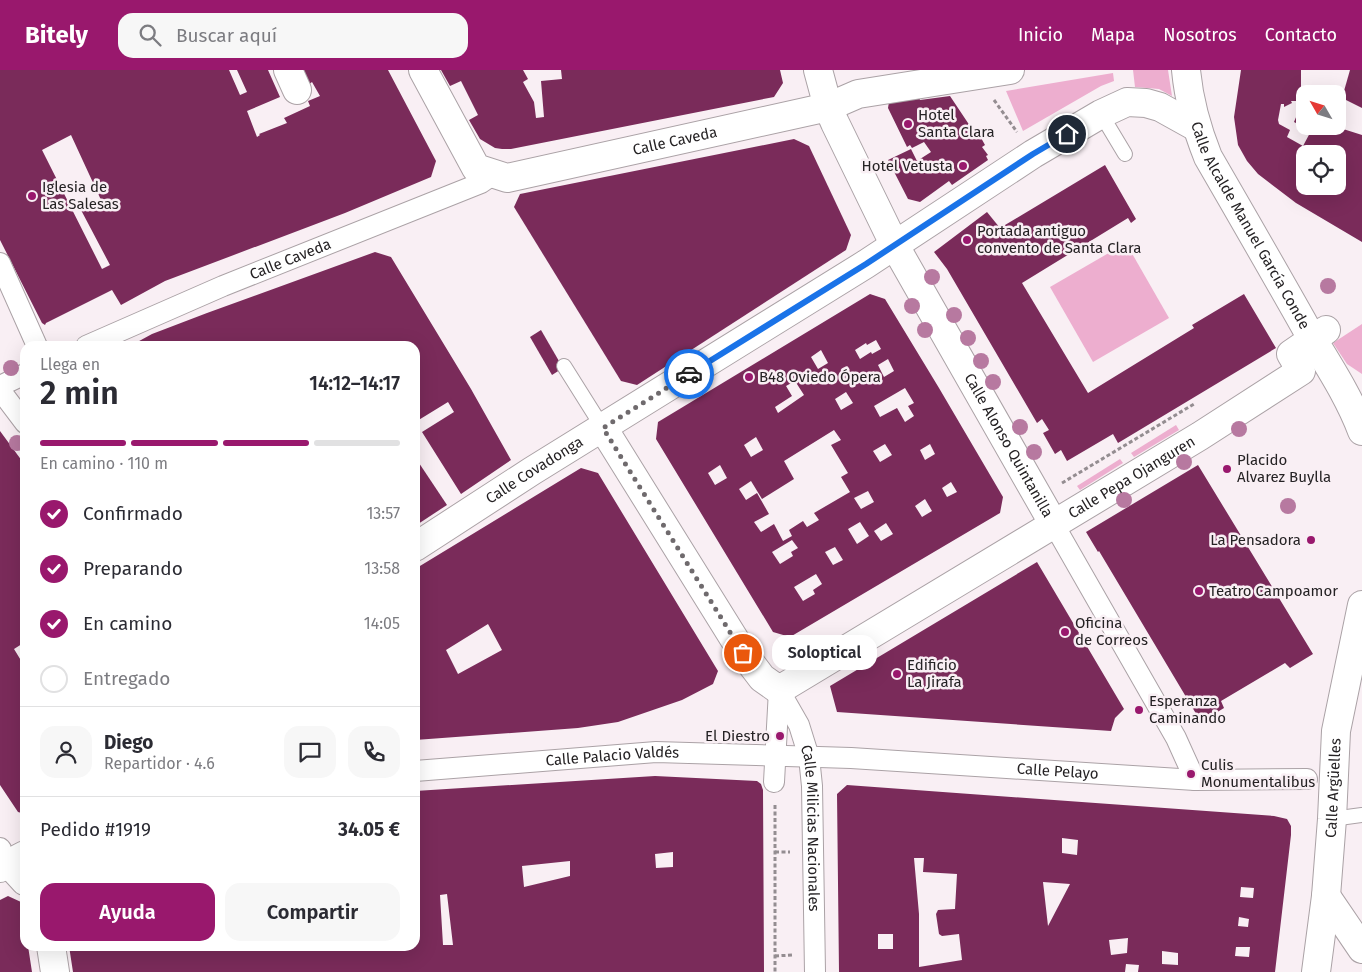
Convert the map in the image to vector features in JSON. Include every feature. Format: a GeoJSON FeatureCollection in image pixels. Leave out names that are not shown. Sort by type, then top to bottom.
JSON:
{"type":"FeatureCollection","features":[{"type":"Feature","properties":{"kind":"street","name":"Calle Alonso Quintanilla"},"geometry":{"type":"LineString","coordinates":[[818,70],[828,107],[895,246],[1176,738],[1195,780]]}},
{"type":"Feature","properties":{"kind":"street","name":"Calle Caveda"},"geometry":{"type":"LineString","coordinates":[[476,168],[507,178],[828,107],[858,94],[952,75],[980,75],[1010,70]]}},
{"type":"Feature","properties":{"kind":"street","name":"Calle Alcalde Manuel García Conde"},"geometry":{"type":"LineString","coordinates":[[1186,70],[1189,96],[1196,127],[1208,157],[1324,349],[1354,410],[1362,431]]}},
{"type":"Feature","properties":{"kind":"street"},"geometry":{"type":"LineString","coordinates":[[429,95],[476,168]]}},
{"type":"Feature","properties":{"kind":"street","name":"Calle Covadonga"},"geometry":{"type":"LineString","coordinates":[[420,545],[532,471],[606,434],[1033,154],[1101,114],[1127,102],[1146,103],[1160,107],[1196,127]]}},
{"type":"Feature","properties":{"kind":"street","name":"Calle Caveda"},"geometry":{"type":"LineString","coordinates":[[97,341],[223,286],[481,183],[476,168]]}},
{"type":"Feature","properties":{"kind":"street"},"geometry":{"type":"LineString","coordinates":[[0,263],[35,341]]}},
{"type":"Feature","properties":{"kind":"street"},"geometry":{"type":"LineString","coordinates":[[1324,349],[1362,386]]}},
{"type":"Feature","properties":{"kind":"street","name":"Calle Pepa Ojanguren"},"geometry":{"type":"LineString","coordinates":[[779,690],[1200,436],[1301,371],[1291,354],[1324,349]]}},
{"type":"Feature","properties":{"kind":"street"},"geometry":{"type":"LineString","coordinates":[[0,386],[20,376]]}},
{"type":"Feature","properties":{"kind":"street"},"geometry":{"type":"LineString","coordinates":[[0,390],[20,416]]}},
{"type":"Feature","properties":{"kind":"street"},"geometry":{"type":"LineString","coordinates":[[606,434],[743,653],[762,678],[779,690],[774,782]]}},
{"type":"Feature","properties":{"kind":"street","name":"Calle Argüelles"},"geometry":{"type":"LineString","coordinates":[[1316,972],[1326,896],[1336,731],[1362,605]]}},
{"type":"Feature","properties":{"kind":"street","name":"Calle Milicias Nacionales"},"geometry":{"type":"LineString","coordinates":[[779,690],[799,725],[809,757],[812,786],[815,972]]}},
{"type":"Feature","properties":{"kind":"street","name":"Calle Palacio Valdés"},"geometry":{"type":"LineString","coordinates":[[420,770],[656,752],[809,757]]}},
{"type":"Feature","properties":{"kind":"street","name":"Calle Pelayo"},"geometry":{"type":"LineString","coordinates":[[809,757],[1195,780],[1307,779]]}},
{"type":"Feature","properties":{"kind":"street"},"geometry":{"type":"LineString","coordinates":[[1326,896],[1362,949]]}},
{"type":"Feature","properties":{"kind":"street"},"geometry":{"type":"LineString","coordinates":[[52,951],[56,972]]}},
{"type":"Feature","properties":{"kind":"lane"},"geometry":{"type":"LineString","coordinates":[[1101,114],[1125,154]]}},
{"type":"Feature","properties":{"kind":"lane"},"geometry":{"type":"LineString","coordinates":[[564,366],[606,434]]}},
{"type":"Feature","properties":{"kind":"lane"},"geometry":{"type":"LineString","coordinates":[[1332,819],[1362,815]]}},
{"type":"Feature","properties":{"kind":"path"},"geometry":{"type":"LineString","coordinates":[[980,75],[990,94],[1021,138]]}},
{"type":"Feature","properties":{"kind":"path"},"geometry":{"type":"LineString","coordinates":[[1038,497],[1201,400]]}},
{"type":"Feature","properties":{"kind":"path"},"geometry":{"type":"LineString","coordinates":[[774,782],[775,972]]}},
{"type":"Feature","properties":{"kind":"path"},"geometry":{"type":"LineString","coordinates":[[775,852],[788,852]]}},
{"type":"Feature","properties":{"kind":"path"},"geometry":{"type":"LineString","coordinates":[[775,956],[789,956]]}},
{"type":"Feature","properties":{"kind":"shaded area"},"geometry":{"type":"Polygon","coordinates":[[[1133,70],[1168,70],[1172,96],[1159,89],[1135,87],[1133,70]]]}},
{"type":"Feature","properties":{"kind":"shaded area"},"geometry":{"type":"Polygon","coordinates":[[[1113,73],[1114,81],[1101,86],[1023,131],[1006,91],[1113,73]]]}},
{"type":"Feature","properties":{"kind":"shaded area"},"geometry":{"type":"Polygon","coordinates":[[[1126,243],[1169,318],[1093,362],[1050,287],[1126,243]]]}},
{"type":"Feature","properties":{"kind":"shaded area"},"geometry":{"type":"Polygon","coordinates":[[[1362,324],[1362,374],[1347,364],[1333,343],[1362,324]]]}},
{"type":"Feature","properties":{"kind":"shaded area"},"geometry":{"type":"Polygon","coordinates":[[[1176,425],[1179,430],[1134,457],[1131,453],[1176,425]]]}},
{"type":"Feature","properties":{"kind":"shaded area"},"geometry":{"type":"Polygon","coordinates":[[[1120,459],[1123,463],[1080,490],[1077,486],[1120,459]]]}},
{"type":"Feature","properties":{"kind":"building"},"geometry":{"type":"Polygon","coordinates":[[[0,70],[229,70],[240,95],[247,92],[237,70],[268,70],[280,97],[247,111],[257,137],[259,134],[287,123],[284,118],[310,106],[308,101],[320,96],[312,82],[308,85],[300,70],[388,70],[436,161],[431,177],[345,213],[165,281],[121,305],[112,290],[45,325],[42,323],[0,240],[0,70]],[[71,135],[42,150],[102,269],[110,265],[81,210],[101,200],[71,135]]]}},
{"type":"Feature","properties":{"kind":"building"},"geometry":{"type":"Polygon","coordinates":[[[441,70],[523,70],[528,79],[523,82],[534,102],[536,118],[544,117],[541,81],[562,79],[561,70],[780,70],[783,83],[774,97],[511,149],[502,149],[495,148],[480,139],[469,120],[478,115],[461,81],[450,86],[441,70]]]}},
{"type":"Feature","properties":{"kind":"building"},"geometry":{"type":"Polygon","coordinates":[[[1241,70],[1301,70],[1301,85],[1296,85],[1296,101],[1291,101],[1292,103],[1284,107],[1284,104],[1281,104],[1278,120],[1279,124],[1290,130],[1287,137],[1301,145],[1296,145],[1296,195],[1346,195],[1346,145],[1304,145],[1309,135],[1346,135],[1346,130],[1362,135],[1362,242],[1296,203],[1258,174],[1247,161],[1238,145],[1234,117],[1241,70]]]}},
{"type":"Feature","properties":{"kind":"building"},"geometry":{"type":"Polygon","coordinates":[[[1350,70],[1362,70],[1362,108],[1346,100],[1346,85],[1350,70]]]}},
{"type":"Feature","properties":{"kind":"building"},"geometry":{"type":"Polygon","coordinates":[[[950,96],[978,138],[980,136],[985,145],[982,147],[988,155],[986,156],[988,160],[952,185],[949,181],[920,202],[908,199],[888,160],[911,149],[917,161],[931,152],[924,142],[912,148],[910,145],[907,147],[888,108],[889,102],[919,97],[920,100],[950,96]]]}},
{"type":"Feature","properties":{"kind":"building"},"geometry":{"type":"Polygon","coordinates":[[[794,139],[809,146],[851,235],[846,250],[637,385],[621,381],[514,207],[520,194],[794,139]]]}},
{"type":"Feature","properties":{"kind":"building"},"geometry":{"type":"Polygon","coordinates":[[[1105,165],[1136,219],[1131,223],[1128,218],[1022,283],[1088,393],[1194,328],[1192,325],[1244,294],[1276,348],[1118,443],[1113,434],[1067,461],[1061,450],[1055,454],[1043,433],[1049,430],[1042,419],[1037,423],[947,269],[934,252],[987,212],[1000,228],[1105,165]]]}},
{"type":"Feature","properties":{"kind":"building"},"geometry":{"type":"Polygon","coordinates":[[[375,252],[391,257],[471,389],[511,460],[461,494],[422,432],[454,412],[448,402],[420,419],[420,341],[139,341],[152,334],[375,252]]]}},
{"type":"Feature","properties":{"kind":"building"},"geometry":{"type":"Polygon","coordinates":[[[870,294],[885,299],[939,388],[1003,497],[1000,513],[790,637],[773,632],[656,439],[658,422],[870,294]],[[876,340],[867,345],[866,343],[855,350],[860,359],[871,352],[872,354],[881,349],[876,340]],[[821,350],[811,357],[818,369],[828,363],[821,350]],[[888,359],[878,365],[884,377],[894,371],[888,359]],[[795,381],[786,386],[792,396],[775,407],[778,413],[804,395],[795,381]],[[905,388],[874,406],[880,417],[897,408],[905,422],[914,416],[908,406],[914,403],[905,388]],[[846,392],[835,399],[841,410],[853,403],[846,392]],[[834,430],[784,461],[794,479],[762,499],[751,481],[739,489],[746,500],[757,493],[769,514],[754,522],[761,532],[774,524],[783,541],[792,536],[789,530],[803,521],[807,527],[819,520],[814,513],[850,492],[841,477],[848,473],[831,445],[841,440],[834,430]],[[756,437],[744,445],[751,457],[763,450],[756,437]],[[885,444],[873,451],[880,462],[892,455],[885,444]],[[930,444],[920,450],[925,460],[935,454],[930,444]],[[720,465],[708,473],[715,485],[727,478],[720,465]],[[951,482],[942,488],[947,497],[957,492],[951,482]],[[868,491],[854,498],[861,509],[874,502],[868,491]],[[925,499],[915,506],[922,517],[932,511],[925,499]],[[860,522],[848,529],[857,544],[869,536],[860,522]],[[886,523],[874,531],[881,541],[893,534],[886,523]],[[792,540],[772,552],[780,564],[793,556],[791,552],[798,548],[792,540]],[[835,547],[825,552],[833,565],[843,560],[835,547]],[[816,574],[794,587],[803,601],[815,594],[813,590],[822,584],[816,574]]]}},
{"type":"Feature","properties":{"kind":"building"},"geometry":{"type":"Polygon","coordinates":[[[541,330],[563,368],[552,375],[530,337],[541,330]]]}},
{"type":"Feature","properties":{"kind":"building"},"geometry":{"type":"Polygon","coordinates":[[[0,431],[20,458],[20,645],[14,649],[20,659],[20,813],[0,785],[0,431]]]}},
{"type":"Feature","properties":{"kind":"building"},"geometry":{"type":"Polygon","coordinates":[[[420,464],[447,505],[420,523],[420,464]]]}},
{"type":"Feature","properties":{"kind":"building","name":"Teatro Campoamor"},"geometry":{"type":"Polygon","coordinates":[[[1198,465],[1313,654],[1290,668],[1285,663],[1221,701],[1224,708],[1201,722],[1086,532],[1198,465]]]}},
{"type":"Feature","properties":{"kind":"building"},"geometry":{"type":"Polygon","coordinates":[[[581,468],[598,473],[718,671],[713,684],[682,700],[618,722],[578,728],[420,740],[420,566],[581,468]],[[488,624],[446,650],[458,674],[502,650],[488,624]]]}},
{"type":"Feature","properties":{"kind":"building"},"geometry":{"type":"Polygon","coordinates":[[[1037,562],[1124,709],[1115,718],[1111,731],[837,712],[830,686],[1037,562]]]}},
{"type":"Feature","properties":{"kind":"building"},"geometry":{"type":"Polygon","coordinates":[[[655,776],[757,781],[761,784],[763,790],[764,972],[73,972],[70,951],[420,951],[420,791],[655,776]],[[673,852],[655,854],[656,868],[673,867],[673,852]],[[570,861],[522,866],[524,887],[570,876],[570,861]],[[447,894],[440,895],[443,945],[453,945],[447,894]]]}},
{"type":"Feature","properties":{"kind":"building"},"geometry":{"type":"Polygon","coordinates":[[[847,785],[1274,816],[1287,819],[1291,826],[1291,835],[1275,972],[1138,972],[1139,965],[1126,964],[1125,972],[839,972],[837,794],[847,785]],[[1062,838],[1062,853],[1077,855],[1078,840],[1062,838]],[[914,858],[919,914],[919,967],[962,960],[959,934],[942,936],[939,934],[936,914],[938,910],[955,909],[957,874],[923,872],[924,858],[914,858]],[[1043,882],[1048,926],[1070,884],[1043,882]],[[1241,887],[1240,897],[1253,898],[1254,888],[1241,887]],[[1239,917],[1238,926],[1248,927],[1249,919],[1239,917]],[[878,934],[878,949],[893,949],[893,934],[878,934]],[[1128,938],[1109,940],[1111,955],[1127,953],[1128,938]],[[1236,947],[1235,956],[1249,957],[1250,947],[1236,947]],[[1162,951],[1162,964],[1178,965],[1178,953],[1162,951]]]}},
{"type":"Feature","properties":{"kind":"building"},"geometry":{"type":"Polygon","coordinates":[[[8,896],[20,902],[20,951],[29,951],[32,972],[0,972],[0,900],[8,896]]]}},
{"type":"Feature","properties":{"kind":"way so far"},"geometry":{"type":"LineString","coordinates":[[689,374],[603,428],[743,653]]}},
{"type":"Feature","properties":{"kind":"place","name":"Hotel Santa Clara"},"geometry":{"type":"Point","coordinates":[908,124]}},
{"type":"Feature","properties":{"kind":"place","name":"Hotel Vetusta"},"geometry":{"type":"Point","coordinates":[963,166]}},
{"type":"Feature","properties":{"kind":"place","name":"Iglesia de Las Salesas"},"geometry":{"type":"Point","coordinates":[32,196]}},
{"type":"Feature","properties":{"kind":"place","name":"Portada antiguo convento de Santa Clara"},"geometry":{"type":"Point","coordinates":[967,240]}},
{"type":"Feature","properties":{"kind":"place","name":"B48 Oviedo Ópera"},"geometry":{"type":"Point","coordinates":[749,377]}},
{"type":"Feature","properties":{"kind":"place","name":"Placido Alvarez Buylla"},"geometry":{"type":"Point","coordinates":[1227,469]}},
{"type":"Feature","properties":{"kind":"place","name":"La Pensadora"},"geometry":{"type":"Point","coordinates":[1311,540]}},
{"type":"Feature","properties":{"kind":"place","name":"Teatro Campoamor"},"geometry":{"type":"Point","coordinates":[1199,591]}},
{"type":"Feature","properties":{"kind":"place","name":"Oficina de Correos"},"geometry":{"type":"Point","coordinates":[1065,632]}},
{"type":"Feature","properties":{"kind":"place","name":"Soloptical"},"geometry":{"type":"Point","coordinates":[743,653]}},
{"type":"Feature","properties":{"kind":"place","name":"Edificio La Jirafa"},"geometry":{"type":"Point","coordinates":[897,674]}},
{"type":"Feature","properties":{"kind":"place","name":"Esperanza Caminando"},"geometry":{"type":"Point","coordinates":[1139,710]}},
{"type":"Feature","properties":{"kind":"place","name":"El Diestro"},"geometry":{"type":"Point","coordinates":[780,736]}},
{"type":"Feature","properties":{"kind":"place","name":"Culis Monumentalibus"},"geometry":{"type":"Point","coordinates":[1191,774]}},
{"type":"Feature","properties":{"kind":"route"},"geometry":{"type":"LineString","coordinates":[[689,374],[895,246],[1033,154],[1067,134]]}}]}
